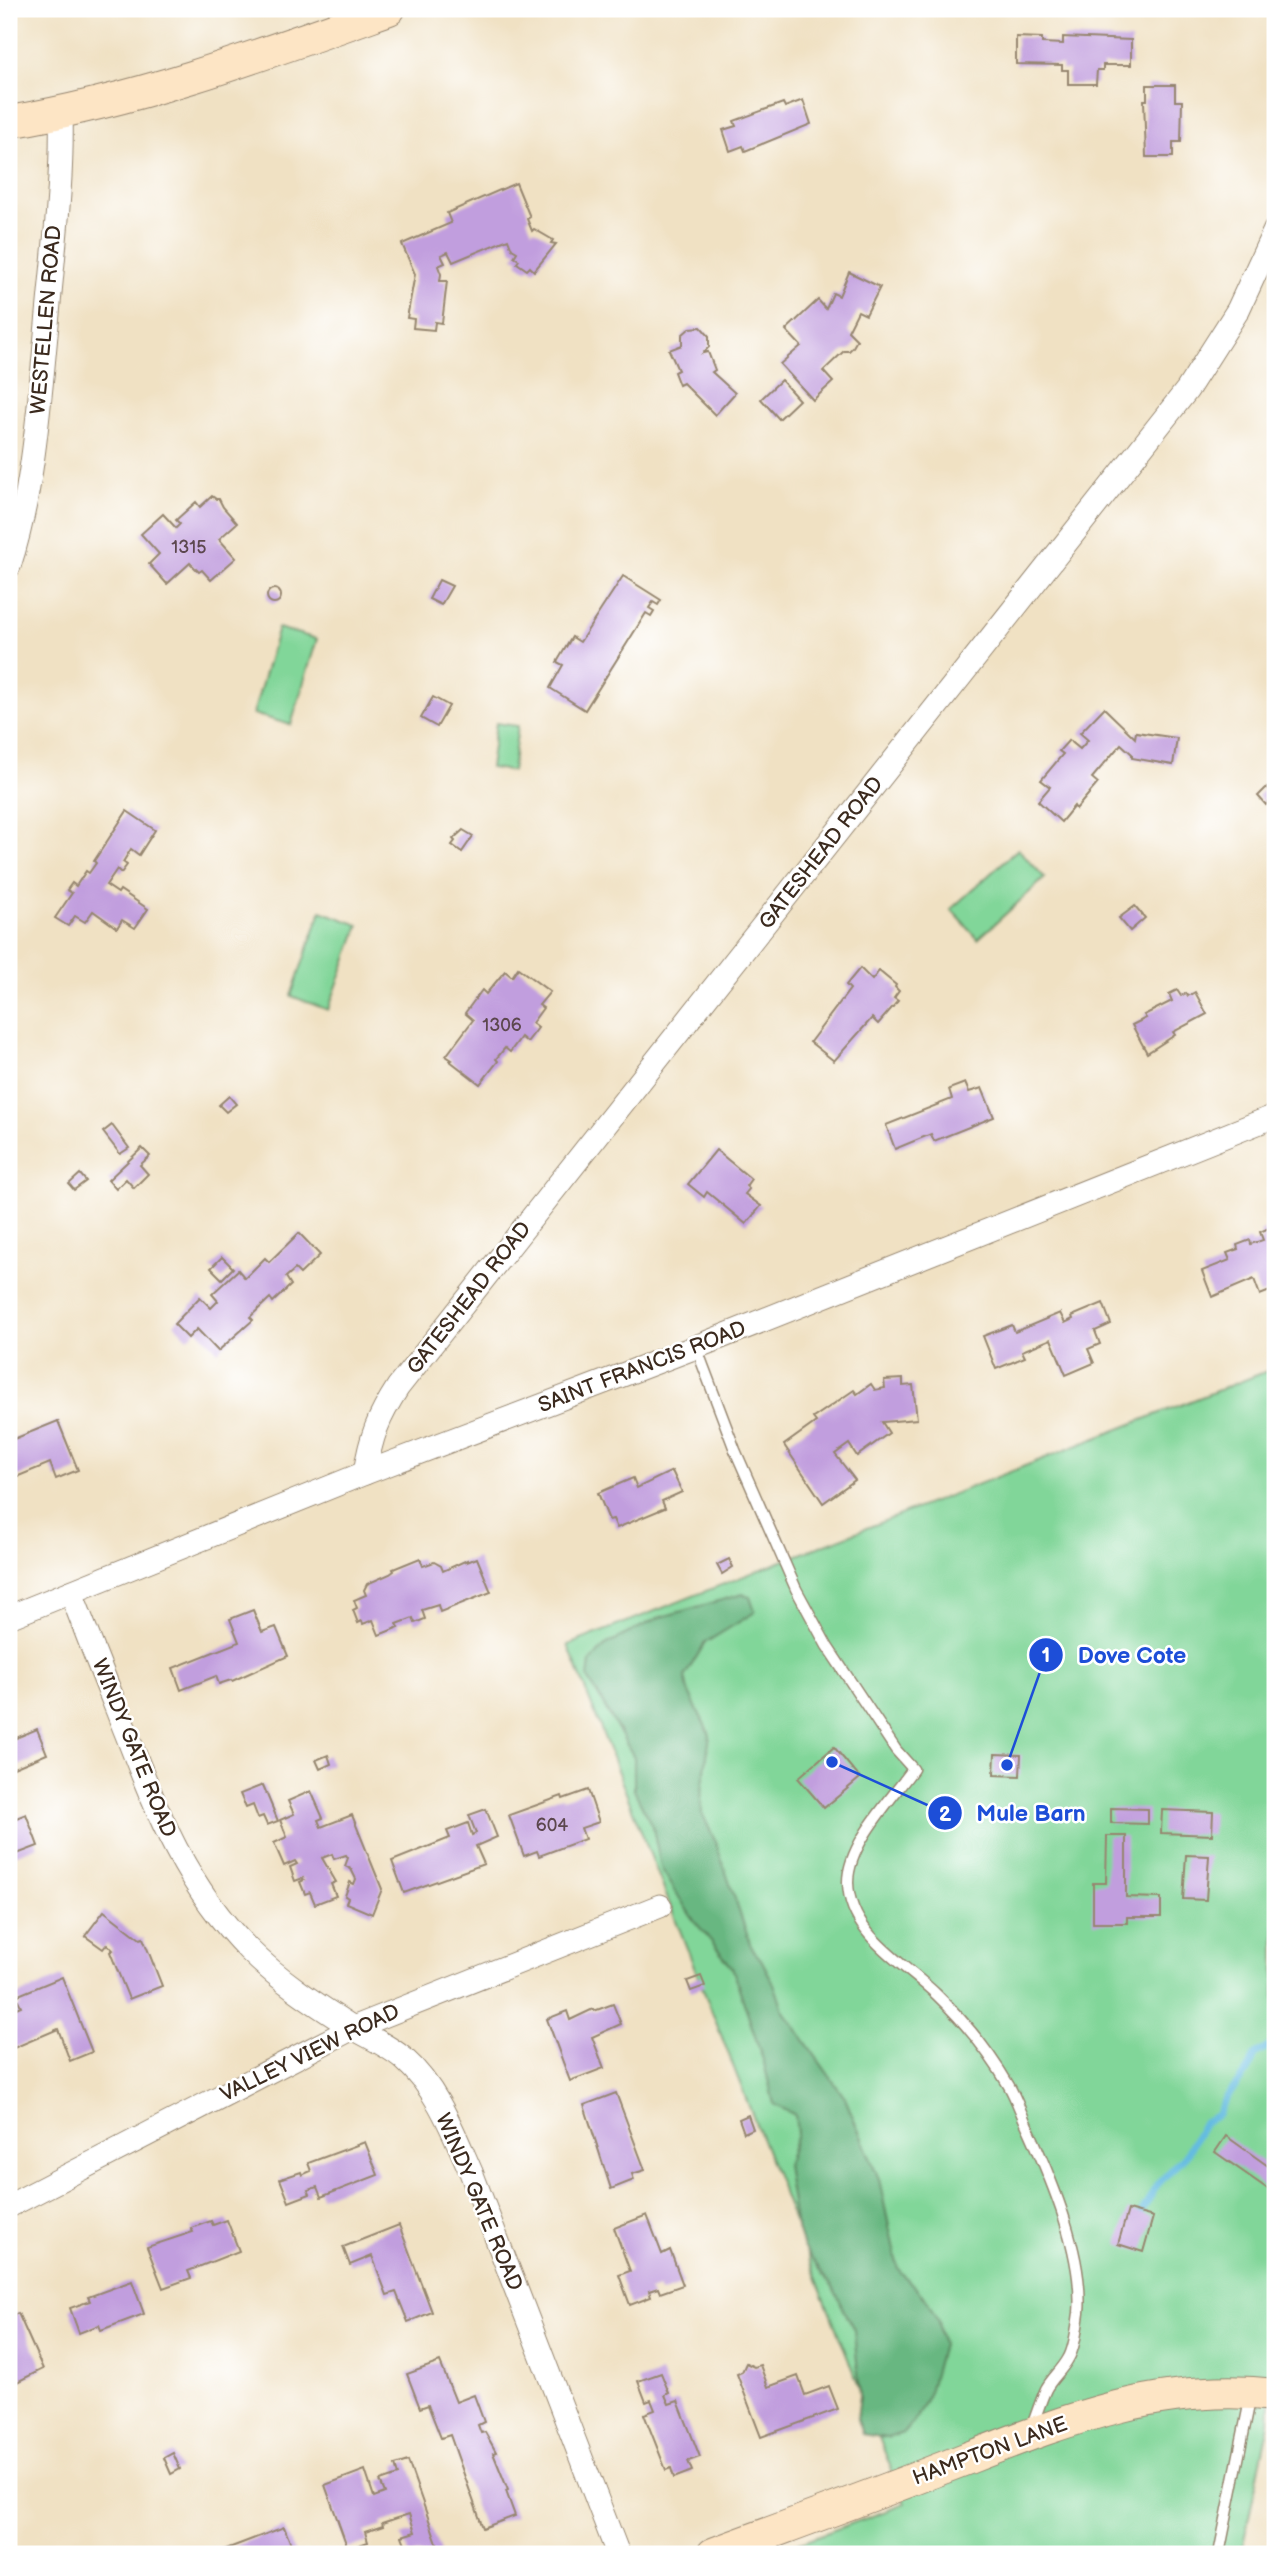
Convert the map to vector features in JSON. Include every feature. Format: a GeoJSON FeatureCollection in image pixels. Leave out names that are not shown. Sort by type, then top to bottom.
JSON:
{"type":"FeatureCollection","features":[{"type":"Feature","properties":{"kind":"street"},"geometry":{"type":"LineString","coordinates":[[9,122],[61,113],[180,82],[389,9]]}},
{"type":"Feature","properties":{"kind":"street","name":"WESTELLEN ROAD"},"geometry":{"type":"LineString","coordinates":[[9,566],[22,511],[37,420],[62,135],[61,113]]}},
{"type":"Feature","properties":{"kind":"street","name":"GATESHEAD ROAD"},"geometry":{"type":"LineString","coordinates":[[365,1473],[370,1440],[381,1414],[398,1387],[1187,390],[1238,310],[1275,230]]}},
{"type":"Feature","properties":{"kind":"street","name":"SAINT FRANCIS ROAD"},"geometry":{"type":"LineString","coordinates":[[9,1617],[365,1473],[696,1347],[1275,1116]]}},
{"type":"Feature","properties":{"kind":"street","name":"WINDY GATE ROAD"},"geometry":{"type":"LineString","coordinates":[[71,1592],[156,1809],[182,1863],[213,1908],[248,1949],[287,1985],[405,2060],[428,2088],[450,2125],[471,2172],[618,2554]]}},
{"type":"Feature","properties":{"kind":"street","name":"VALLEY VIEW ROAD"},"geometry":{"type":"LineString","coordinates":[[9,2206],[353,2028],[660,1906]]}},
{"type":"Feature","properties":{"kind":"street","name":"HAMPTON LANE"},"geometry":{"type":"LineString","coordinates":[[713,2554],[1029,2435],[1112,2407],[1170,2395],[1224,2391],[1263,2394]]}},
{"type":"Feature","properties":{"kind":"lane"},"geometry":{"type":"LineString","coordinates":[[696,1347],[735,1450],[796,1589],[827,1646],[896,1750],[913,1769],[860,1841],[850,1863],[848,1882],[854,1912],[880,1946],[937,1995],[979,2042],[1010,2088],[1050,2176],[1069,2237],[1078,2280],[1079,2312],[1070,2357],[1047,2387],[1029,2435]]}},
{"type":"Feature","properties":{"kind":"lane"},"geometry":{"type":"LineString","coordinates":[[1219,2554],[1263,2394]]}},
{"type":"Feature","properties":{"kind":"green space"},"geometry":{"type":"Polygon","coordinates":[[[278,628],[317,639],[291,725],[253,714],[278,628]]]}},
{"type":"Feature","properties":{"kind":"green space"},"geometry":{"type":"Polygon","coordinates":[[[496,723],[518,726],[512,771],[490,768],[496,723]]]}},
{"type":"Feature","properties":{"kind":"green space"},"geometry":{"type":"Polygon","coordinates":[[[1018,849],[1045,878],[978,939],[951,909],[1018,849]]]}},
{"type":"Feature","properties":{"kind":"green space"},"geometry":{"type":"Polygon","coordinates":[[[321,911],[359,925],[328,1010],[291,996],[321,911]]]}},
{"type":"Feature","properties":{"kind":"green space"},"geometry":{"type":"Polygon","coordinates":[[[1275,1368],[1275,2348],[1269,2424],[1241,2554],[768,2554],[905,2504],[568,1645],[1275,1368]]]}},
{"type":"Feature","properties":{"kind":"green space"},"geometry":{"type":"Polygon","coordinates":[[[743,1594],[750,1597],[755,1612],[705,1643],[685,1676],[688,1691],[710,1735],[701,1798],[702,1813],[716,1843],[752,1949],[761,1959],[775,1986],[783,2010],[845,2098],[879,2179],[898,2269],[927,2300],[938,2321],[942,2345],[929,2392],[914,2422],[903,2433],[887,2438],[862,2434],[857,2419],[860,2395],[854,2330],[834,2289],[803,2247],[795,2222],[786,2165],[797,2134],[795,2115],[774,2104],[764,2063],[732,1967],[692,1918],[661,1868],[653,1828],[634,1790],[634,1757],[588,1678],[590,1662],[607,1644],[658,1618],[743,1594]]]}},
{"type":"Feature","properties":{"kind":"building"},"geometry":{"type":"Polygon","coordinates":[[[1016,37],[1042,38],[1042,43],[1063,44],[1063,37],[1131,40],[1131,65],[1103,65],[1103,70],[1097,70],[1096,84],[1068,84],[1068,70],[1062,70],[1062,65],[1016,64],[1016,37]]]}},
{"type":"Feature","properties":{"kind":"building"},"geometry":{"type":"Polygon","coordinates":[[[1147,85],[1175,85],[1175,101],[1182,101],[1181,142],[1173,142],[1173,157],[1146,157],[1144,100],[1147,100],[1147,85]]]}},
{"type":"Feature","properties":{"kind":"building"},"geometry":{"type":"Polygon","coordinates":[[[803,100],[811,124],[745,151],[743,146],[730,151],[723,130],[736,126],[734,121],[783,103],[785,107],[803,100]]]}},
{"type":"Feature","properties":{"kind":"building"},"geometry":{"type":"Polygon","coordinates":[[[516,183],[530,217],[527,219],[532,231],[534,229],[556,244],[534,271],[517,263],[519,260],[514,257],[517,252],[512,249],[508,239],[453,262],[448,252],[441,255],[445,263],[438,266],[440,281],[447,281],[442,323],[435,322],[434,330],[413,328],[414,319],[407,318],[415,274],[402,244],[451,223],[447,213],[516,183]]]}},
{"type":"Feature","properties":{"kind":"building"},"geometry":{"type":"Polygon","coordinates":[[[849,272],[880,287],[866,315],[858,311],[848,331],[857,340],[853,347],[844,351],[823,371],[833,382],[813,400],[780,364],[801,346],[786,330],[818,300],[826,309],[833,293],[839,296],[849,272]]]}},
{"type":"Feature","properties":{"kind":"building"},"geometry":{"type":"Polygon","coordinates":[[[701,327],[709,336],[709,347],[703,353],[708,352],[715,370],[712,372],[735,393],[715,415],[683,383],[679,385],[674,372],[678,370],[669,350],[682,345],[682,335],[690,328],[701,327]]]}},
{"type":"Feature","properties":{"kind":"building"},"geometry":{"type":"Polygon","coordinates":[[[781,380],[799,400],[779,419],[761,399],[781,380]]]}},
{"type":"Feature","properties":{"kind":"building"},"geometry":{"type":"Polygon","coordinates":[[[212,496],[219,499],[237,523],[219,539],[236,558],[211,580],[202,570],[199,572],[190,563],[167,584],[149,564],[159,554],[141,534],[163,514],[176,528],[180,524],[176,520],[196,502],[200,507],[212,496]]]}},
{"type":"Feature","properties":{"kind":"building"},"geometry":{"type":"Polygon","coordinates":[[[623,576],[661,600],[658,605],[653,602],[649,608],[654,611],[651,616],[646,613],[585,710],[550,688],[563,665],[557,662],[572,637],[580,642],[623,576]]]}},
{"type":"Feature","properties":{"kind":"building"},"geometry":{"type":"Polygon","coordinates":[[[439,580],[452,586],[441,605],[429,599],[439,580]]]}},
{"type":"Feature","properties":{"kind":"building"},"geometry":{"type":"Polygon","coordinates":[[[271,589],[277,589],[281,596],[277,603],[271,603],[267,599],[267,593],[271,589]]]}},
{"type":"Feature","properties":{"kind":"building"},"geometry":{"type":"Polygon","coordinates":[[[433,697],[449,706],[437,727],[421,718],[433,697]]]}},
{"type":"Feature","properties":{"kind":"building"},"geometry":{"type":"Polygon","coordinates":[[[1104,708],[1135,738],[1136,732],[1177,738],[1173,765],[1132,758],[1132,754],[1121,744],[1092,778],[1098,783],[1061,822],[1038,801],[1050,787],[1041,780],[1063,754],[1059,751],[1069,740],[1080,749],[1088,740],[1080,733],[1104,708]]]}},
{"type":"Feature","properties":{"kind":"building"},"geometry":{"type":"Polygon","coordinates":[[[1267,787],[1275,796],[1266,805],[1258,796],[1267,787]]]}},
{"type":"Feature","properties":{"kind":"building"},"geometry":{"type":"Polygon","coordinates":[[[127,811],[155,830],[139,855],[131,849],[123,862],[127,865],[121,873],[117,869],[106,885],[118,893],[120,890],[148,909],[135,928],[122,920],[117,928],[93,911],[85,922],[75,916],[68,926],[55,918],[72,893],[67,890],[72,883],[76,886],[86,871],[89,873],[127,811]]]}},
{"type":"Feature","properties":{"kind":"building"},"geometry":{"type":"Polygon","coordinates":[[[463,830],[473,836],[462,852],[452,845],[455,841],[453,839],[463,830]]]}},
{"type":"Feature","properties":{"kind":"building"},"geometry":{"type":"Polygon","coordinates":[[[1135,906],[1145,918],[1130,931],[1119,918],[1135,906]]]}},
{"type":"Feature","properties":{"kind":"building"},"geometry":{"type":"Polygon","coordinates":[[[518,968],[550,992],[539,1005],[543,1008],[532,1023],[538,1028],[527,1042],[521,1037],[510,1052],[505,1048],[480,1084],[446,1056],[473,1020],[465,1013],[482,990],[486,994],[505,971],[512,977],[518,968]]]}},
{"type":"Feature","properties":{"kind":"building"},"geometry":{"type":"Polygon","coordinates":[[[860,968],[872,980],[879,971],[896,985],[899,991],[894,998],[898,1001],[878,1024],[872,1018],[834,1061],[810,1042],[850,989],[846,985],[860,968]]]}},
{"type":"Feature","properties":{"kind":"building"},"geometry":{"type":"Polygon","coordinates":[[[1177,990],[1181,996],[1195,992],[1207,1014],[1173,1032],[1175,1035],[1147,1053],[1132,1025],[1146,1018],[1144,1015],[1172,1001],[1169,994],[1177,990]]]}},
{"type":"Feature","properties":{"kind":"building"},"geometry":{"type":"Polygon","coordinates":[[[965,1083],[969,1092],[982,1088],[994,1117],[934,1141],[931,1134],[895,1149],[886,1125],[952,1099],[949,1089],[965,1083]]]}},
{"type":"Feature","properties":{"kind":"building"},"geometry":{"type":"Polygon","coordinates":[[[229,1096],[236,1104],[226,1112],[219,1105],[229,1096]]]}},
{"type":"Feature","properties":{"kind":"building"},"geometry":{"type":"Polygon","coordinates":[[[112,1125],[129,1148],[120,1154],[103,1132],[112,1125]]]}},
{"type":"Feature","properties":{"kind":"building"},"geometry":{"type":"Polygon","coordinates":[[[142,1148],[150,1156],[140,1165],[148,1174],[134,1188],[126,1179],[116,1189],[108,1180],[142,1148]]]}},
{"type":"Feature","properties":{"kind":"building"},"geometry":{"type":"Polygon","coordinates":[[[716,1150],[751,1179],[745,1194],[761,1206],[746,1224],[707,1192],[704,1197],[688,1184],[716,1150]]]}},
{"type":"Feature","properties":{"kind":"building"},"geometry":{"type":"Polygon","coordinates":[[[80,1174],[86,1181],[74,1190],[69,1184],[80,1174]]]}},
{"type":"Feature","properties":{"kind":"building"},"geometry":{"type":"Polygon","coordinates":[[[1275,1225],[1275,1289],[1260,1295],[1254,1279],[1212,1297],[1202,1271],[1230,1260],[1227,1253],[1238,1249],[1237,1245],[1250,1240],[1251,1244],[1263,1240],[1260,1232],[1275,1225]]]}},
{"type":"Feature","properties":{"kind":"building"},"geometry":{"type":"Polygon","coordinates":[[[299,1233],[320,1255],[300,1274],[295,1269],[286,1277],[291,1285],[273,1302],[270,1298],[250,1317],[253,1320],[218,1351],[197,1329],[188,1338],[174,1324],[200,1297],[211,1308],[218,1301],[212,1294],[238,1270],[245,1278],[265,1258],[269,1262],[299,1233]]]}},
{"type":"Feature","properties":{"kind":"building"},"geometry":{"type":"Polygon","coordinates":[[[222,1257],[233,1268],[222,1279],[211,1268],[222,1257]]]}},
{"type":"Feature","properties":{"kind":"building"},"geometry":{"type":"Polygon","coordinates":[[[1103,1303],[1111,1324],[1095,1331],[1100,1344],[1088,1349],[1094,1363],[1066,1375],[1051,1339],[1022,1351],[1025,1357],[996,1369],[983,1336],[1012,1325],[1015,1332],[1060,1313],[1065,1323],[1073,1319],[1072,1316],[1103,1303]]]}},
{"type":"Feature","properties":{"kind":"building"},"geometry":{"type":"Polygon","coordinates":[[[903,1379],[903,1386],[913,1385],[917,1419],[882,1422],[889,1433],[857,1456],[849,1444],[835,1454],[855,1480],[823,1503],[784,1445],[816,1422],[813,1418],[854,1390],[857,1394],[871,1384],[875,1390],[885,1388],[884,1380],[903,1379]]]}},
{"type":"Feature","properties":{"kind":"building"},"geometry":{"type":"Polygon","coordinates":[[[58,1421],[78,1470],[56,1479],[50,1463],[9,1480],[9,1441],[58,1421]]]}},
{"type":"Feature","properties":{"kind":"building"},"geometry":{"type":"Polygon","coordinates":[[[672,1471],[682,1492],[662,1501],[665,1508],[617,1528],[613,1519],[609,1520],[598,1493],[633,1478],[637,1488],[672,1471]]]}},
{"type":"Feature","properties":{"kind":"building"},"geometry":{"type":"Polygon","coordinates":[[[420,1558],[423,1566],[434,1562],[441,1566],[443,1571],[477,1558],[491,1592],[440,1612],[438,1605],[422,1610],[425,1619],[415,1623],[413,1618],[379,1635],[373,1620],[358,1623],[353,1610],[357,1608],[354,1600],[366,1595],[364,1590],[367,1584],[420,1558]]]}},
{"type":"Feature","properties":{"kind":"building"},"geometry":{"type":"Polygon","coordinates":[[[729,1559],[733,1567],[722,1574],[717,1565],[729,1559]]]}},
{"type":"Feature","properties":{"kind":"building"},"geometry":{"type":"Polygon","coordinates":[[[253,1610],[262,1632],[276,1627],[288,1656],[232,1681],[219,1684],[216,1676],[181,1690],[173,1668],[239,1642],[230,1619],[253,1610]]]}},
{"type":"Feature","properties":{"kind":"building"},"geometry":{"type":"Polygon","coordinates":[[[37,1729],[47,1754],[9,1770],[9,1735],[12,1734],[14,1739],[37,1729]]]}},
{"type":"Feature","properties":{"kind":"building"},"geometry":{"type":"Polygon","coordinates":[[[834,1747],[860,1778],[824,1808],[798,1778],[834,1747]]]}},
{"type":"Feature","properties":{"kind":"building"},"geometry":{"type":"Polygon","coordinates":[[[995,1754],[1021,1755],[1020,1776],[994,1775],[995,1754]]]}},
{"type":"Feature","properties":{"kind":"building"},"geometry":{"type":"Polygon","coordinates":[[[328,1755],[331,1764],[320,1769],[316,1760],[328,1755]]]}},
{"type":"Feature","properties":{"kind":"building"},"geometry":{"type":"Polygon","coordinates":[[[263,1785],[278,1821],[267,1825],[263,1816],[258,1818],[253,1805],[246,1808],[240,1794],[263,1785]]]}},
{"type":"Feature","properties":{"kind":"building"},"geometry":{"type":"Polygon","coordinates":[[[588,1790],[599,1822],[581,1828],[585,1839],[539,1856],[537,1851],[524,1856],[509,1815],[562,1796],[563,1799],[588,1790]]]}},
{"type":"Feature","properties":{"kind":"building"},"geometry":{"type":"Polygon","coordinates":[[[311,1791],[323,1818],[318,1820],[321,1827],[352,1815],[382,1889],[372,1914],[346,1903],[348,1898],[345,1896],[350,1882],[354,1884],[356,1879],[351,1869],[345,1866],[348,1858],[346,1855],[334,1859],[332,1854],[322,1858],[336,1882],[331,1884],[336,1896],[315,1904],[310,1892],[305,1894],[300,1882],[303,1878],[295,1881],[290,1867],[297,1864],[295,1861],[284,1866],[274,1843],[287,1837],[280,1820],[294,1814],[288,1801],[311,1791]]]}},
{"type":"Feature","properties":{"kind":"building"},"geometry":{"type":"Polygon","coordinates":[[[1111,1808],[1148,1809],[1148,1824],[1111,1823],[1111,1808]]]}},
{"type":"Feature","properties":{"kind":"building"},"geometry":{"type":"Polygon","coordinates":[[[486,1809],[497,1837],[476,1846],[484,1864],[404,1893],[392,1861],[450,1838],[447,1831],[468,1823],[472,1835],[476,1833],[469,1815],[486,1809]]]}},
{"type":"Feature","properties":{"kind":"building"},"geometry":{"type":"Polygon","coordinates":[[[1162,1810],[1213,1812],[1212,1835],[1161,1833],[1162,1810]]]}},
{"type":"Feature","properties":{"kind":"building"},"geometry":{"type":"Polygon","coordinates":[[[26,1814],[38,1846],[9,1857],[9,1821],[26,1814]]]}},
{"type":"Feature","properties":{"kind":"building"},"geometry":{"type":"Polygon","coordinates":[[[1107,1836],[1126,1836],[1126,1897],[1161,1898],[1161,1917],[1127,1917],[1127,1923],[1093,1923],[1093,1883],[1106,1883],[1107,1836]]]}},
{"type":"Feature","properties":{"kind":"building"},"geometry":{"type":"Polygon","coordinates":[[[1186,1855],[1209,1856],[1206,1900],[1183,1899],[1186,1855]]]}},
{"type":"Feature","properties":{"kind":"building"},"geometry":{"type":"Polygon","coordinates":[[[104,1911],[140,1939],[143,1938],[162,1986],[129,1999],[110,1952],[113,1950],[107,1944],[103,1949],[85,1936],[104,1911]]]}},
{"type":"Feature","properties":{"kind":"building"},"geometry":{"type":"Polygon","coordinates":[[[701,1976],[705,1986],[691,1991],[687,1981],[701,1976]]]}},
{"type":"Feature","properties":{"kind":"building"},"geometry":{"type":"Polygon","coordinates":[[[62,1977],[92,2052],[70,2061],[58,2029],[9,2050],[9,2011],[21,2006],[16,1996],[62,1977]]]}},
{"type":"Feature","properties":{"kind":"building"},"geometry":{"type":"Polygon","coordinates":[[[613,2004],[621,2024],[592,2037],[604,2068],[570,2081],[547,2019],[567,2011],[570,2020],[593,2009],[594,2011],[613,2004]]]}},
{"type":"Feature","properties":{"kind":"building"},"geometry":{"type":"Polygon","coordinates":[[[616,2093],[645,2170],[632,2174],[634,2180],[611,2189],[584,2105],[616,2093]]]}},
{"type":"Feature","properties":{"kind":"building"},"geometry":{"type":"Polygon","coordinates":[[[748,2115],[753,2129],[744,2133],[739,2119],[748,2115]]]}},
{"type":"Feature","properties":{"kind":"building"},"geometry":{"type":"Polygon","coordinates":[[[1226,2136],[1275,2171],[1275,2194],[1215,2152],[1226,2136]]]}},
{"type":"Feature","properties":{"kind":"building"},"geometry":{"type":"Polygon","coordinates":[[[365,2142],[378,2175],[321,2197],[317,2187],[308,2190],[310,2194],[289,2202],[280,2179],[301,2172],[302,2175],[311,2171],[308,2163],[365,2142]]]}},
{"type":"Feature","properties":{"kind":"building"},"geometry":{"type":"Polygon","coordinates":[[[1128,2210],[1153,2217],[1143,2252],[1118,2244],[1128,2210]]]}},
{"type":"Feature","properties":{"kind":"building"},"geometry":{"type":"Polygon","coordinates":[[[647,2215],[662,2254],[670,2250],[683,2285],[660,2293],[658,2288],[649,2291],[651,2297],[630,2305],[619,2275],[630,2271],[614,2228],[647,2215]]]}},
{"type":"Feature","properties":{"kind":"building"},"geometry":{"type":"Polygon","coordinates":[[[227,2220],[239,2251],[188,2271],[191,2278],[163,2288],[147,2247],[193,2232],[191,2228],[211,2221],[213,2225],[227,2220]]]}},
{"type":"Feature","properties":{"kind":"building"},"geometry":{"type":"Polygon","coordinates":[[[399,2225],[432,2312],[408,2322],[396,2292],[387,2295],[372,2256],[350,2265],[343,2247],[399,2225]]]}},
{"type":"Feature","properties":{"kind":"building"},"geometry":{"type":"Polygon","coordinates":[[[132,2281],[144,2314],[101,2330],[99,2325],[79,2333],[70,2308],[90,2301],[88,2297],[132,2281]]]}},
{"type":"Feature","properties":{"kind":"building"},"geometry":{"type":"Polygon","coordinates":[[[18,2313],[43,2369],[9,2386],[9,2317],[18,2313]]]}},
{"type":"Feature","properties":{"kind":"building"},"geometry":{"type":"Polygon","coordinates":[[[440,2362],[456,2402],[474,2395],[484,2422],[478,2425],[496,2452],[493,2453],[515,2516],[483,2528],[450,2435],[441,2438],[428,2405],[420,2408],[407,2374],[440,2362]]]}},
{"type":"Feature","properties":{"kind":"building"},"geometry":{"type":"Polygon","coordinates":[[[746,2363],[754,2367],[760,2365],[768,2387],[798,2376],[805,2395],[829,2386],[838,2409],[761,2437],[737,2374],[742,2372],[746,2363]]]}},
{"type":"Feature","properties":{"kind":"building"},"geometry":{"type":"Polygon","coordinates":[[[661,2373],[669,2393],[665,2395],[669,2404],[678,2401],[700,2457],[688,2461],[692,2471],[674,2478],[671,2468],[666,2470],[644,2414],[655,2410],[651,2400],[646,2402],[638,2381],[661,2373]]]}},
{"type":"Feature","properties":{"kind":"building"},"geometry":{"type":"Polygon","coordinates":[[[173,2453],[180,2469],[171,2474],[164,2458],[173,2453]]]}},
{"type":"Feature","properties":{"kind":"building"},"geometry":{"type":"Polygon","coordinates":[[[408,2461],[441,2554],[409,2554],[402,2536],[415,2532],[409,2514],[365,2532],[368,2542],[348,2549],[325,2485],[365,2470],[374,2497],[385,2493],[380,2481],[398,2475],[395,2465],[408,2461]]]}},
{"type":"Feature","properties":{"kind":"building"},"geometry":{"type":"Polygon","coordinates":[[[284,2527],[295,2554],[213,2554],[284,2527]]]}},
{"type":"Feature","properties":{"kind":"waterway"},"geometry":{"type":"LineString","coordinates":[[1141,2213],[1157,2185],[1186,2155],[1204,2122],[1218,2115],[1255,2055],[1275,2043]]}},
{"type":"Feature","properties":{"kind":"place","name":"Mule Barn"},"geometry":{"type":"Point","coordinates":[832,1762]}},
{"type":"Feature","properties":{"kind":"place","name":"Dove Cote"},"geometry":{"type":"Point","coordinates":[1007,1765]}}]}
